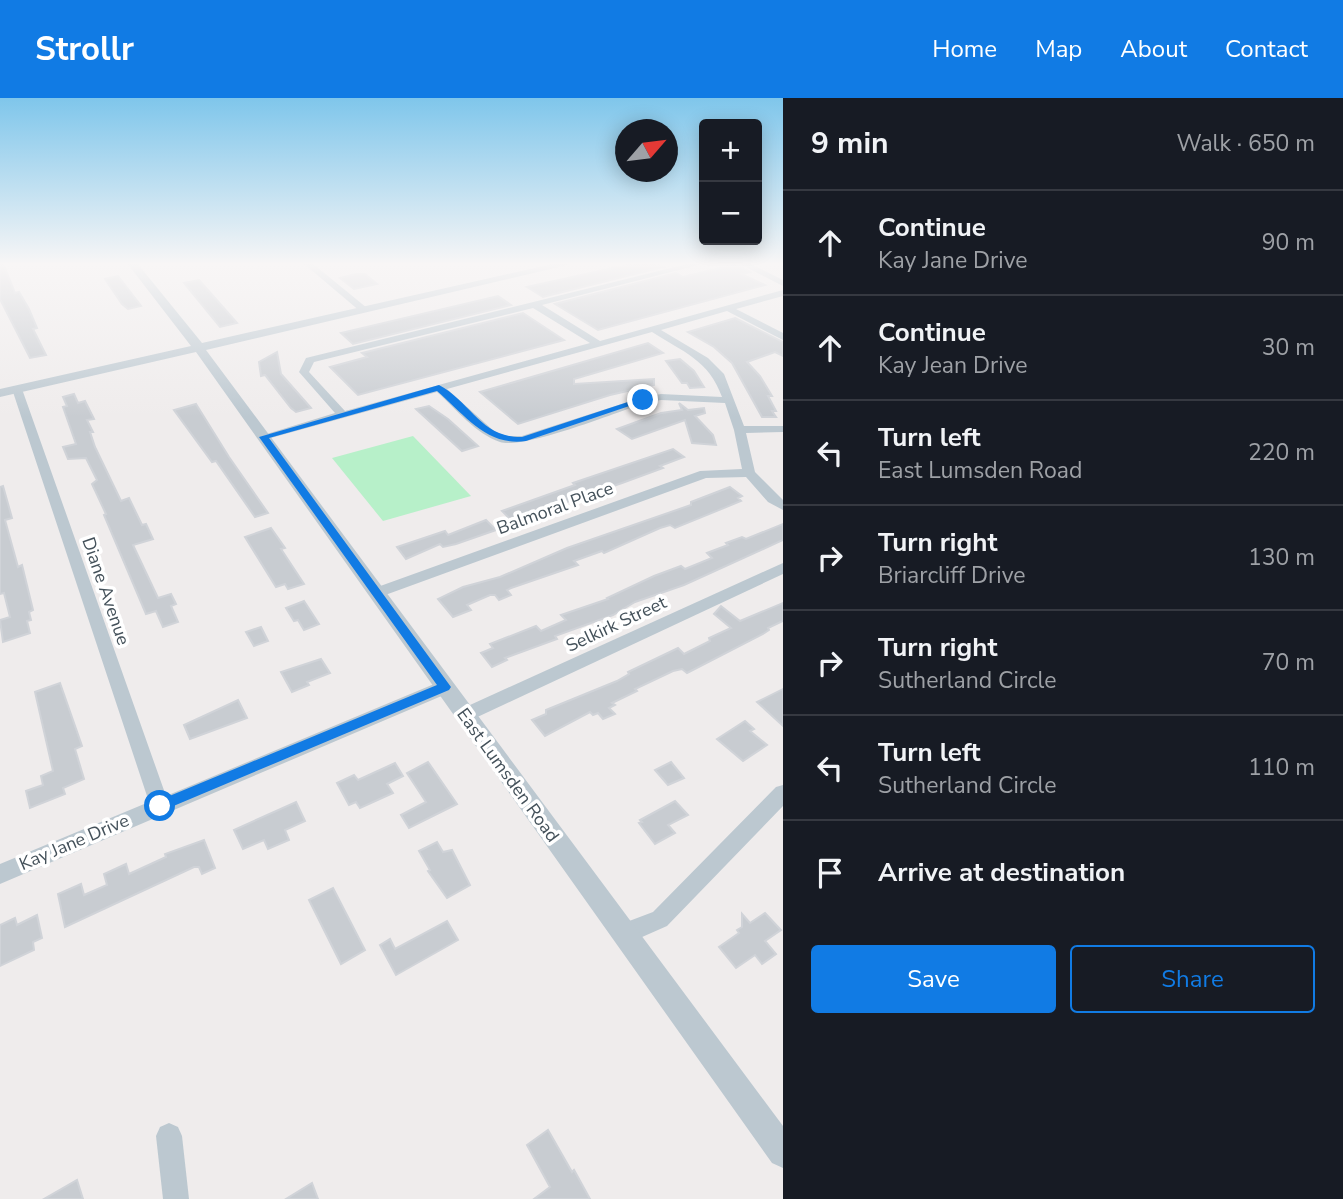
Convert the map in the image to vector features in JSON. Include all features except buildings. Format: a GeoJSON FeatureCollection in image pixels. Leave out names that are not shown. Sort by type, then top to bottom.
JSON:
{"type":"FeatureCollection","features":[{"type":"Feature","properties":{"kind":"street","name":"East Lumsden Road"},"geometry":{"type":"LineString","coordinates":[[172,314],[783,1152]]}},
{"type":"Feature","properties":{"kind":"street"},"geometry":{"type":"LineString","coordinates":[[5,390],[345,314]]}},
{"type":"Feature","properties":{"kind":"street"},"geometry":{"type":"LineString","coordinates":[[342,414],[304,372],[310,360],[497,314]]}},
{"type":"Feature","properties":{"kind":"street"},"geometry":{"type":"LineString","coordinates":[[550,314],[598,344]]}},
{"type":"Feature","properties":{"kind":"street"},"geometry":{"type":"LineString","coordinates":[[263,437],[705,314]]}},
{"type":"Feature","properties":{"kind":"street"},"geometry":{"type":"LineString","coordinates":[[740,314],[783,337]]}},
{"type":"Feature","properties":{"kind":"street"},"geometry":{"type":"LineString","coordinates":[[653,329],[704,360],[720,376],[740,430],[749,473],[783,506]]}},
{"type":"Feature","properties":{"kind":"street"},"geometry":{"type":"LineString","coordinates":[[439,388],[491,434],[505,440],[523,439],[643,400],[661,397],[727,400]]}},
{"type":"Feature","properties":{"kind":"street","name":"Diane Avenue"},"geometry":{"type":"LineString","coordinates":[[5,390],[160,806]]}},
{"type":"Feature","properties":{"kind":"street"},"geometry":{"type":"LineString","coordinates":[[740,430],[783,429]]}},
{"type":"Feature","properties":{"kind":"street","name":"Balmoral Place"},"geometry":{"type":"LineString","coordinates":[[377,593],[704,474],[749,473]]}},
{"type":"Feature","properties":{"kind":"street","name":"Selkirk Street"},"geometry":{"type":"LineString","coordinates":[[465,715],[783,568]]}},
{"type":"Feature","properties":{"kind":"street","name":"Kay Jane Drive"},"geometry":{"type":"LineString","coordinates":[[0,874],[445,687]]}},
{"type":"Feature","properties":{"kind":"street"},"geometry":{"type":"LineString","coordinates":[[624,934],[660,919],[783,793]]}},
{"type":"Feature","properties":{"kind":"street"},"geometry":{"type":"LineString","coordinates":[[169,1136],[176,1199]]}},
{"type":"Feature","properties":{"kind":"green space"},"geometry":{"type":"Polygon","coordinates":[[[413,436],[471,496],[383,521],[332,458],[413,436]]]}},
{"type":"Feature","properties":{"kind":"route"},"geometry":{"type":"LineString","coordinates":[[160,806],[445,687],[263,437],[439,388],[491,434],[505,440],[523,439],[643,400]]}}]}
